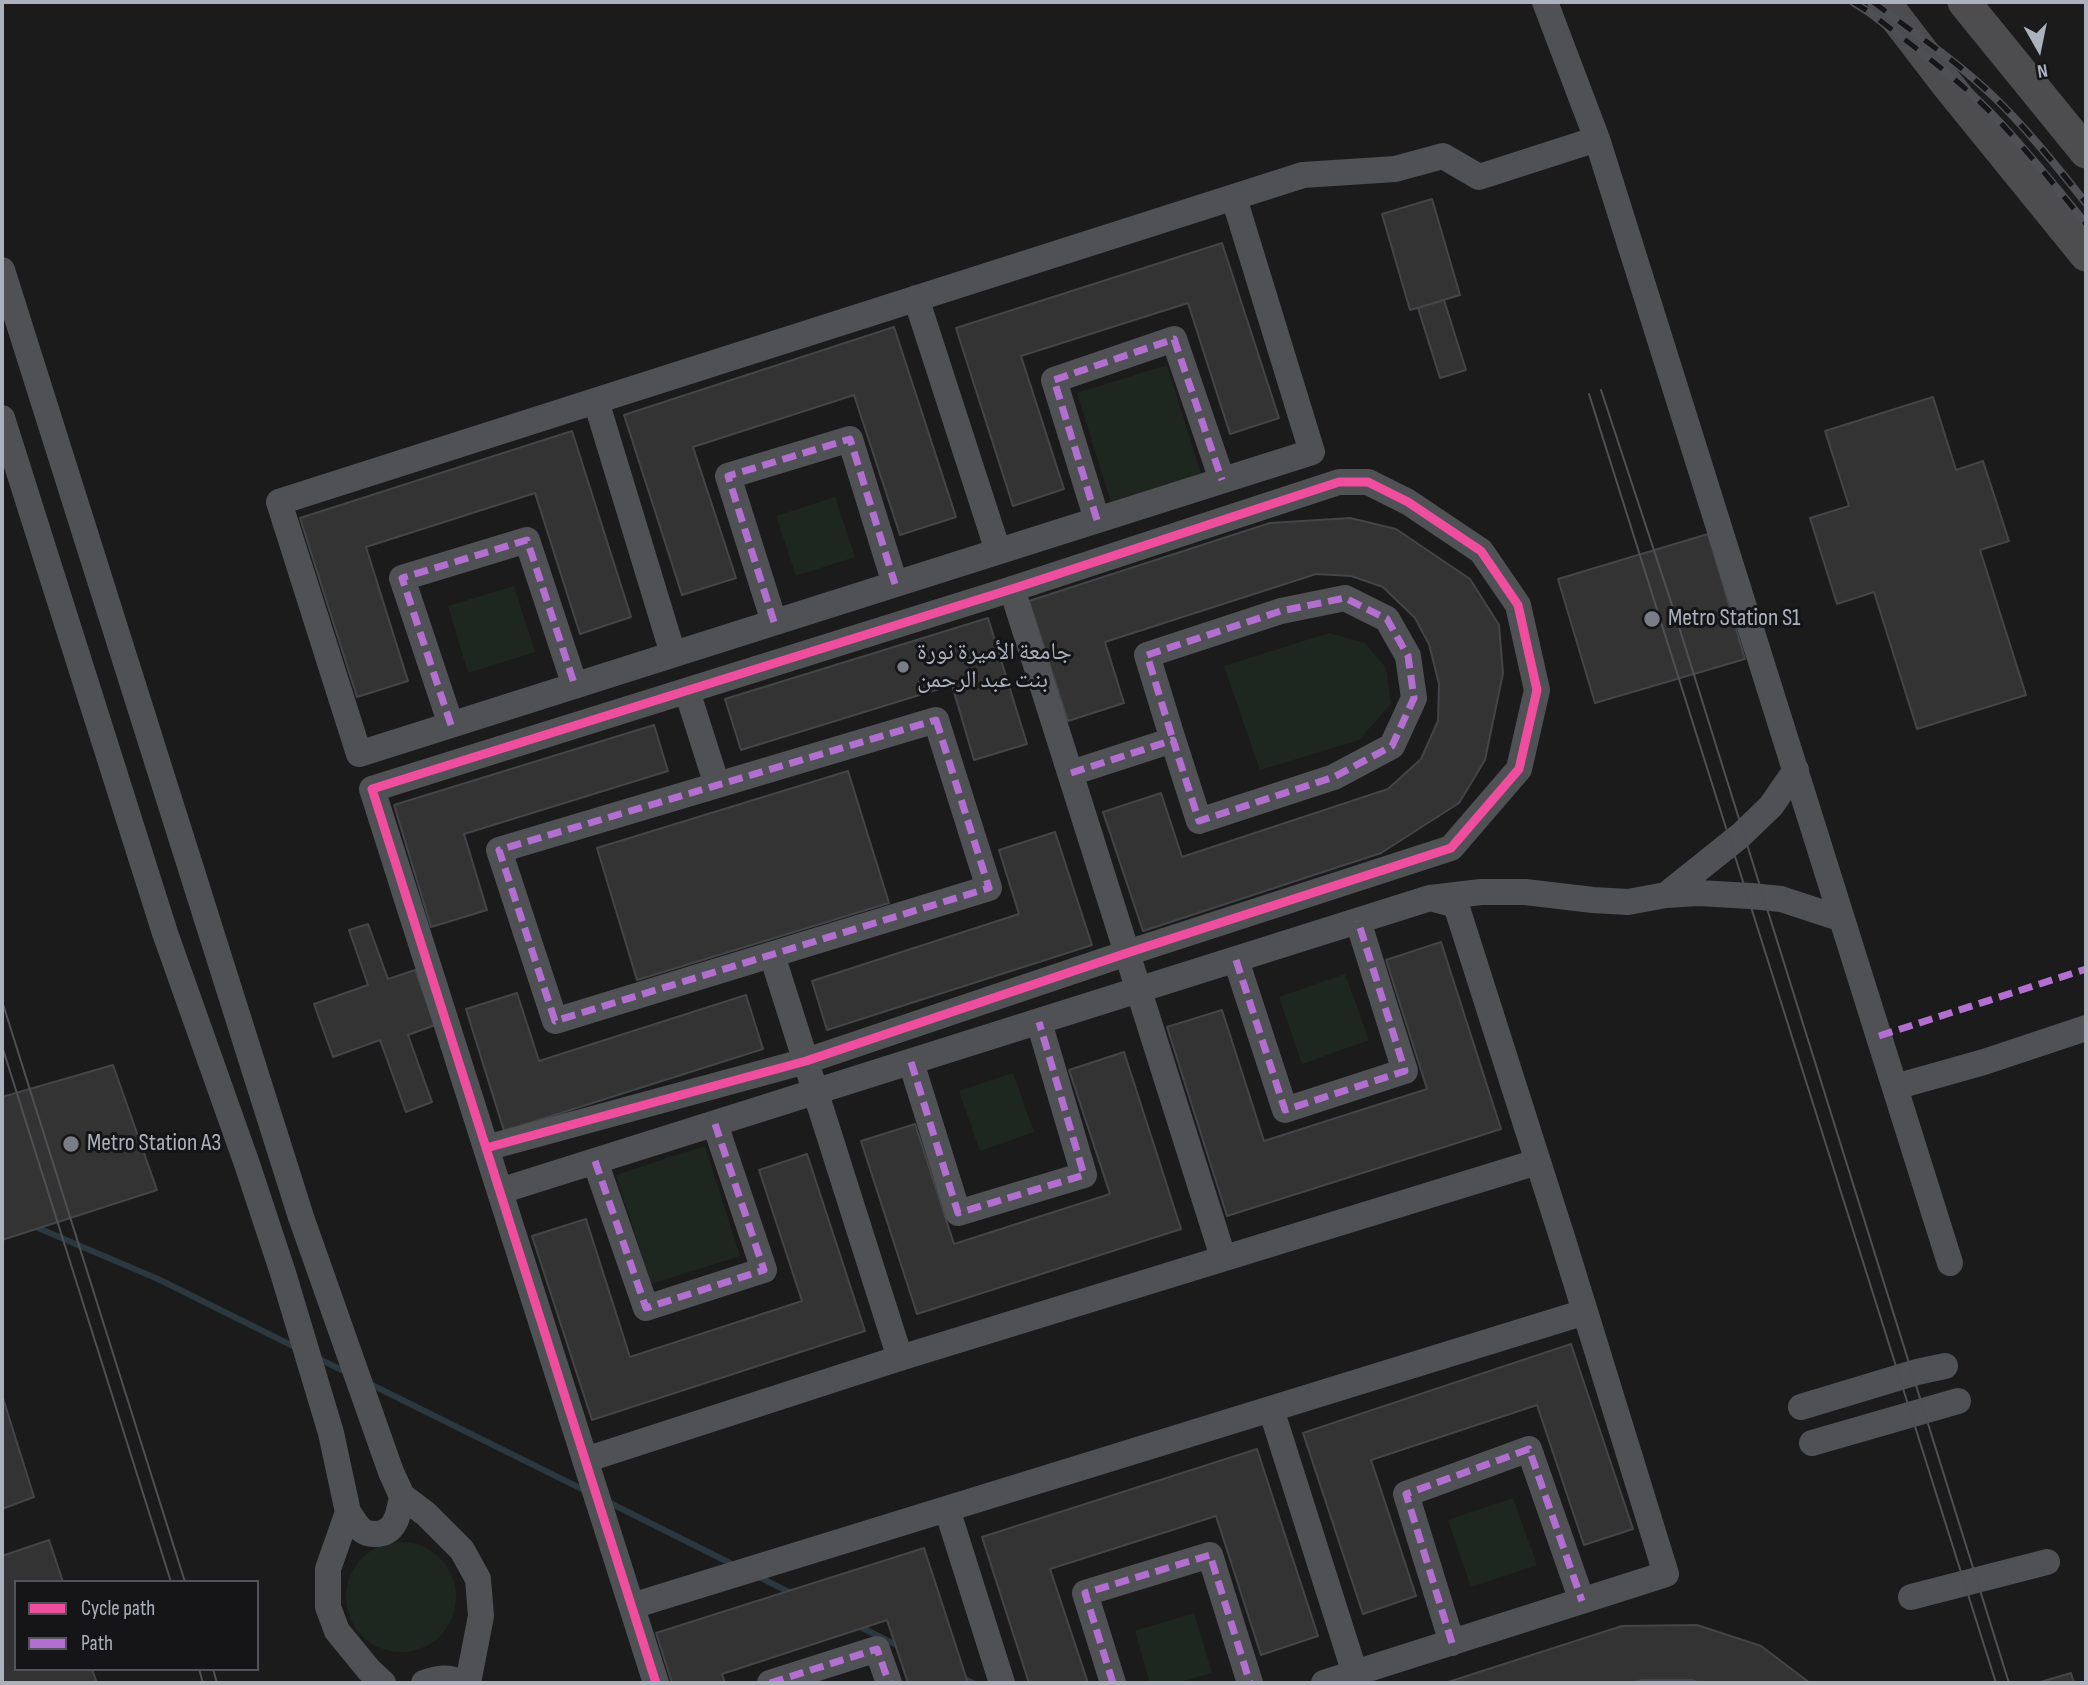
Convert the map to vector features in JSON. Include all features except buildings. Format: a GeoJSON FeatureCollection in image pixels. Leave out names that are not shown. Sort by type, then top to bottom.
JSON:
{"type":"FeatureCollection","features":[{"type":"Feature","properties":{"kind":"main road"},"geometry":{"type":"LineString","coordinates":[[1877,2],[2086,255]]}},
{"type":"Feature","properties":{"kind":"main road"},"geometry":{"type":"LineString","coordinates":[[1884,2],[1947,84]]}},
{"type":"Feature","properties":{"kind":"main road"},"geometry":{"type":"LineString","coordinates":[[1965,2],[2086,152]]}},
{"type":"Feature","properties":{"kind":"street"},"geometry":{"type":"LineString","coordinates":[[1545,2],[1597,139],[1950,1263]]}},
{"type":"Feature","properties":{"kind":"street"},"geometry":{"type":"LineString","coordinates":[[1234,198],[1311,452],[359,754],[279,502],[1303,175],[1395,169],[1443,156],[1479,177],[1597,139]]}},
{"type":"Feature","properties":{"kind":"street"},"geometry":{"type":"LineString","coordinates":[[2,270],[301,1217],[391,1472],[402,1496],[426,1514],[462,1550],[478,1579],[481,1616],[468,1683]]}},
{"type":"Feature","properties":{"kind":"street"},"geometry":{"type":"LineString","coordinates":[[916,298],[998,551]]}},
{"type":"Feature","properties":{"kind":"street"},"geometry":{"type":"LineString","coordinates":[[1097,520],[1054,380],[1174,339],[1222,480]]}},
{"type":"Feature","properties":{"kind":"street"},"geometry":{"type":"LineString","coordinates":[[596,401],[673,654]]}},
{"type":"Feature","properties":{"kind":"street"},"geometry":{"type":"LineString","coordinates":[[2,418],[165,933],[283,1273],[331,1433],[348,1512],[361,1530],[369,1534],[379,1534],[394,1525],[399,1515],[402,1496]]}},
{"type":"Feature","properties":{"kind":"street"},"geometry":{"type":"LineString","coordinates":[[774,622],[728,476],[850,439],[895,584]]}},
{"type":"Feature","properties":{"kind":"street"},"geometry":{"type":"LineString","coordinates":[[486,1148],[806,1061],[1451,848],[1519,769],[1537,690],[1518,605],[1481,551],[1408,502],[1368,482],[1339,482],[1013,590],[372,789],[486,1148],[586,1460],[656,1683]]}},
{"type":"Feature","properties":{"kind":"street"},"geometry":{"type":"LineString","coordinates":[[451,725],[402,578],[527,540],[575,685]]}},
{"type":"Feature","properties":{"kind":"street"},"geometry":{"type":"LineString","coordinates":[[1013,590],[1223,1257]]}},
{"type":"Feature","properties":{"kind":"street"},"geometry":{"type":"LineString","coordinates":[[1345,598],[1387,619],[1408,656],[1414,698],[1392,746],[1335,777],[1199,821],[1173,740],[1147,655],[1281,611],[1345,598]]}},
{"type":"Feature","properties":{"kind":"street"},"geometry":{"type":"LineString","coordinates":[[687,691],[717,785]]}},
{"type":"Feature","properties":{"kind":"street"},"geometry":{"type":"LineString","coordinates":[[936,720],[989,888],[555,1021],[499,850],[717,785],[936,720]]}},
{"type":"Feature","properties":{"kind":"street"},"geometry":{"type":"LineString","coordinates":[[1071,773],[1173,740]]}},
{"type":"Feature","properties":{"kind":"street"},"geometry":{"type":"LineString","coordinates":[[1666,895],[1741,835],[1771,806],[1796,771]]}},
{"type":"Feature","properties":{"kind":"street"},"geometry":{"type":"LineString","coordinates":[[500,1191],[1430,898],[1481,892],[1525,892],[1628,902],[1698,893],[1781,899],[1842,919]]}},
{"type":"Feature","properties":{"kind":"street"},"geometry":{"type":"LineString","coordinates":[[1324,1683],[1356,1679],[1452,1643],[1666,1574],[1456,905],[1430,898]]}},
{"type":"Feature","properties":{"kind":"street"},"geometry":{"type":"LineString","coordinates":[[1236,960],[1285,1110],[1405,1071],[1358,920]]}},
{"type":"Feature","properties":{"kind":"street"},"geometry":{"type":"LineString","coordinates":[[772,955],[900,1358]]}},
{"type":"Feature","properties":{"kind":"street"},"geometry":{"type":"LineString","coordinates":[[911,1062],[958,1213],[1084,1175],[1039,1022]]}},
{"type":"Feature","properties":{"kind":"street"},"geometry":{"type":"LineString","coordinates":[[1895,1087],[1984,1062],[2086,1028]]}},
{"type":"Feature","properties":{"kind":"street"},"geometry":{"type":"LineString","coordinates":[[595,1161],[646,1308],[764,1270],[715,1124]]}},
{"type":"Feature","properties":{"kind":"street"},"geometry":{"type":"LineString","coordinates":[[586,1460],[900,1358],[1537,1162]]}},
{"type":"Feature","properties":{"kind":"street"},"geometry":{"type":"LineString","coordinates":[[632,1606],[1585,1312]]}},
{"type":"Feature","properties":{"kind":"street"},"geometry":{"type":"LineString","coordinates":[[1801,1407],[1945,1366]]}},
{"type":"Feature","properties":{"kind":"street"},"geometry":{"type":"LineString","coordinates":[[1812,1443],[1958,1401]]}},
{"type":"Feature","properties":{"kind":"street"},"geometry":{"type":"LineString","coordinates":[[1271,1409],[1356,1679]]}},
{"type":"Feature","properties":{"kind":"street"},"geometry":{"type":"LineString","coordinates":[[1452,1643],[1406,1494],[1529,1449],[1582,1601]]}},
{"type":"Feature","properties":{"kind":"street"},"geometry":{"type":"LineString","coordinates":[[947,1509],[1002,1683]]}},
{"type":"Feature","properties":{"kind":"street"},"geometry":{"type":"LineString","coordinates":[[348,1512],[328,1569],[328,1607],[337,1631],[383,1683]]}},
{"type":"Feature","properties":{"kind":"street"},"geometry":{"type":"LineString","coordinates":[[1113,1683],[1086,1593],[1210,1555],[1250,1683]]}},
{"type":"Feature","properties":{"kind":"street"},"geometry":{"type":"LineString","coordinates":[[1911,1597],[2047,1562]]}},
{"type":"Feature","properties":{"kind":"street"},"geometry":{"type":"LineString","coordinates":[[770,1683],[877,1649],[889,1683]]}},
{"type":"Feature","properties":{"kind":"street"},"geometry":{"type":"LineString","coordinates":[[424,1683],[439,1678],[454,1679],[462,1683]]}},
{"type":"Feature","properties":{"kind":"shaded area"},"geometry":{"type":"Polygon","coordinates":[[[1167,365],[1201,474],[1111,502],[1077,393],[1167,365]]]}},
{"type":"Feature","properties":{"kind":"shaded area"},"geometry":{"type":"Polygon","coordinates":[[[835,497],[855,557],[796,576],[776,516],[835,497]]]}},
{"type":"Feature","properties":{"kind":"shaded area"},"geometry":{"type":"Polygon","coordinates":[[[514,586],[535,652],[468,673],[448,606],[514,586]]]}},
{"type":"Feature","properties":{"kind":"shaded area"},"geometry":{"type":"Polygon","coordinates":[[[1329,633],[1365,643],[1386,668],[1391,704],[1359,740],[1260,770],[1224,666],[1329,633]]]}},
{"type":"Feature","properties":{"kind":"shaded area"},"geometry":{"type":"Polygon","coordinates":[[[1345,974],[1369,1040],[1302,1064],[1279,997],[1345,974]]]}},
{"type":"Feature","properties":{"kind":"shaded area"},"geometry":{"type":"Polygon","coordinates":[[[1013,1073],[1034,1132],[980,1151],[959,1091],[1013,1073]]]}},
{"type":"Feature","properties":{"kind":"shaded area"},"geometry":{"type":"Polygon","coordinates":[[[705,1146],[740,1256],[651,1284],[616,1175],[705,1146]]]}},
{"type":"Feature","properties":{"kind":"shaded area"},"geometry":{"type":"Polygon","coordinates":[[[1513,1498],[1537,1565],[1471,1587],[1448,1520],[1513,1498]]]}},
{"type":"Feature","properties":{"kind":"shaded area"},"geometry":{"type":"Polygon","coordinates":[[[401,1542],[422,1546],[440,1558],[452,1576],[456,1597],[452,1618],[440,1636],[422,1648],[401,1652],[380,1648],[362,1636],[350,1618],[346,1597],[350,1576],[362,1558],[380,1546],[401,1542]]]}},
{"type":"Feature","properties":{"kind":"shaded area"},"geometry":{"type":"Polygon","coordinates":[[[1194,1613],[1212,1673],[1177,1683],[1150,1683],[1135,1631],[1194,1613]]]}},
{"type":"Feature","properties":{"kind":"waterway"},"geometry":{"type":"LineString","coordinates":[[31,1225],[158,1279],[297,1348]]}},
{"type":"Feature","properties":{"kind":"waterway"},"geometry":{"type":"LineString","coordinates":[[317,1358],[348,1373]]}},
{"type":"Feature","properties":{"kind":"waterway"},"geometry":{"type":"LineString","coordinates":[[370,1384],[586,1491]]}},
{"type":"Feature","properties":{"kind":"waterway"},"geometry":{"type":"LineString","coordinates":[[608,1502],[736,1566]]}},
{"type":"Feature","properties":{"kind":"waterway"},"geometry":{"type":"LineString","coordinates":[[759,1577],[793,1594]]}},
{"type":"Feature","properties":{"kind":"waterway"},"geometry":{"type":"LineString","coordinates":[[856,1625],[903,1648]]}},
{"type":"Feature","properties":{"kind":"waterway"},"geometry":{"type":"LineString","coordinates":[[959,1676],[973,1683]]}},
{"type":"Feature","properties":{"kind":"tram line"},"geometry":{"type":"LineString","coordinates":[[1601,390],[1675,614],[2009,1683]]}},
{"type":"Feature","properties":{"kind":"tram line"},"geometry":{"type":"LineString","coordinates":[[1589,394],[1996,1683]]}},
{"type":"Feature","properties":{"kind":"tram line"},"geometry":{"type":"LineString","coordinates":[[2,1001],[184,1580]]}},
{"type":"Feature","properties":{"kind":"tram line"},"geometry":{"type":"LineString","coordinates":[[2,1046],[170,1580]]}},
{"type":"Feature","properties":{"kind":"tram line"},"geometry":{"type":"LineString","coordinates":[[200,1671],[203,1683]]}},
{"type":"Feature","properties":{"kind":"tram line"},"geometry":{"type":"LineString","coordinates":[[214,1671],[217,1683]]}},
{"type":"Feature","properties":{"kind":"railway"},"geometry":{"type":"LineString","coordinates":[[1853,2],[1932,61],[1978,100],[2029,154],[2086,224]]}},
{"type":"Feature","properties":{"kind":"railway"},"geometry":{"type":"LineString","coordinates":[[1873,2],[1951,60],[1995,98],[2031,136],[2086,203]]}},
{"type":"Feature","properties":{"kind":"marked path"},"geometry":{"type":"LineString","coordinates":[[1097,520],[1054,380],[1174,339],[1222,480]]}},
{"type":"Feature","properties":{"kind":"marked path"},"geometry":{"type":"LineString","coordinates":[[774,622],[728,476],[850,439],[895,584]]}},
{"type":"Feature","properties":{"kind":"marked path"},"geometry":{"type":"LineString","coordinates":[[451,725],[402,578],[527,540],[575,686]]}},
{"type":"Feature","properties":{"kind":"marked path"},"geometry":{"type":"LineString","coordinates":[[1071,773],[1173,740],[1199,821],[1334,777],[1392,746],[1414,698],[1408,656],[1387,619],[1345,598],[1281,611],[1147,655],[1173,740]]}},
{"type":"Feature","properties":{"kind":"marked path"},"geometry":{"type":"LineString","coordinates":[[936,720],[989,888],[555,1021],[499,850],[936,720]]}},
{"type":"Feature","properties":{"kind":"marked path"},"geometry":{"type":"LineString","coordinates":[[1236,960],[1285,1110],[1405,1071],[1358,921]]}},
{"type":"Feature","properties":{"kind":"marked path"},"geometry":{"type":"LineString","coordinates":[[1879,1036],[2086,969]]}},
{"type":"Feature","properties":{"kind":"marked path"},"geometry":{"type":"LineString","coordinates":[[911,1062],[958,1213],[1084,1175],[1039,1022]]}},
{"type":"Feature","properties":{"kind":"marked path"},"geometry":{"type":"LineString","coordinates":[[595,1161],[646,1308],[764,1270],[715,1124]]}},
{"type":"Feature","properties":{"kind":"marked path"},"geometry":{"type":"LineString","coordinates":[[1452,1643],[1406,1494],[1529,1449],[1582,1601]]}},
{"type":"Feature","properties":{"kind":"marked path"},"geometry":{"type":"LineString","coordinates":[[1113,1683],[1085,1593],[1210,1555],[1250,1683]]}},
{"type":"Feature","properties":{"kind":"marked path"},"geometry":{"type":"LineString","coordinates":[[770,1683],[877,1649],[889,1683]]}},
{"type":"Feature","properties":{"kind":"cycle path"},"geometry":{"type":"LineString","coordinates":[[486,1148],[806,1061],[1451,848],[1519,769],[1537,690],[1518,605],[1481,551],[1408,502],[1368,482],[1339,482],[1012,589],[372,789],[656,1683]]}},
{"type":"Feature","properties":{"kind":"place","name":"Metro Station S1"},"geometry":{"type":"Point","coordinates":[1652,619]}},
{"type":"Feature","properties":{"kind":"place","name":"جامعة الأميرة نورة بنت عبد الرحمن"},"geometry":{"type":"Point","coordinates":[903,667]}},
{"type":"Feature","properties":{"kind":"place","name":"Metro Station A3"},"geometry":{"type":"Point","coordinates":[71,1144]}}]}
